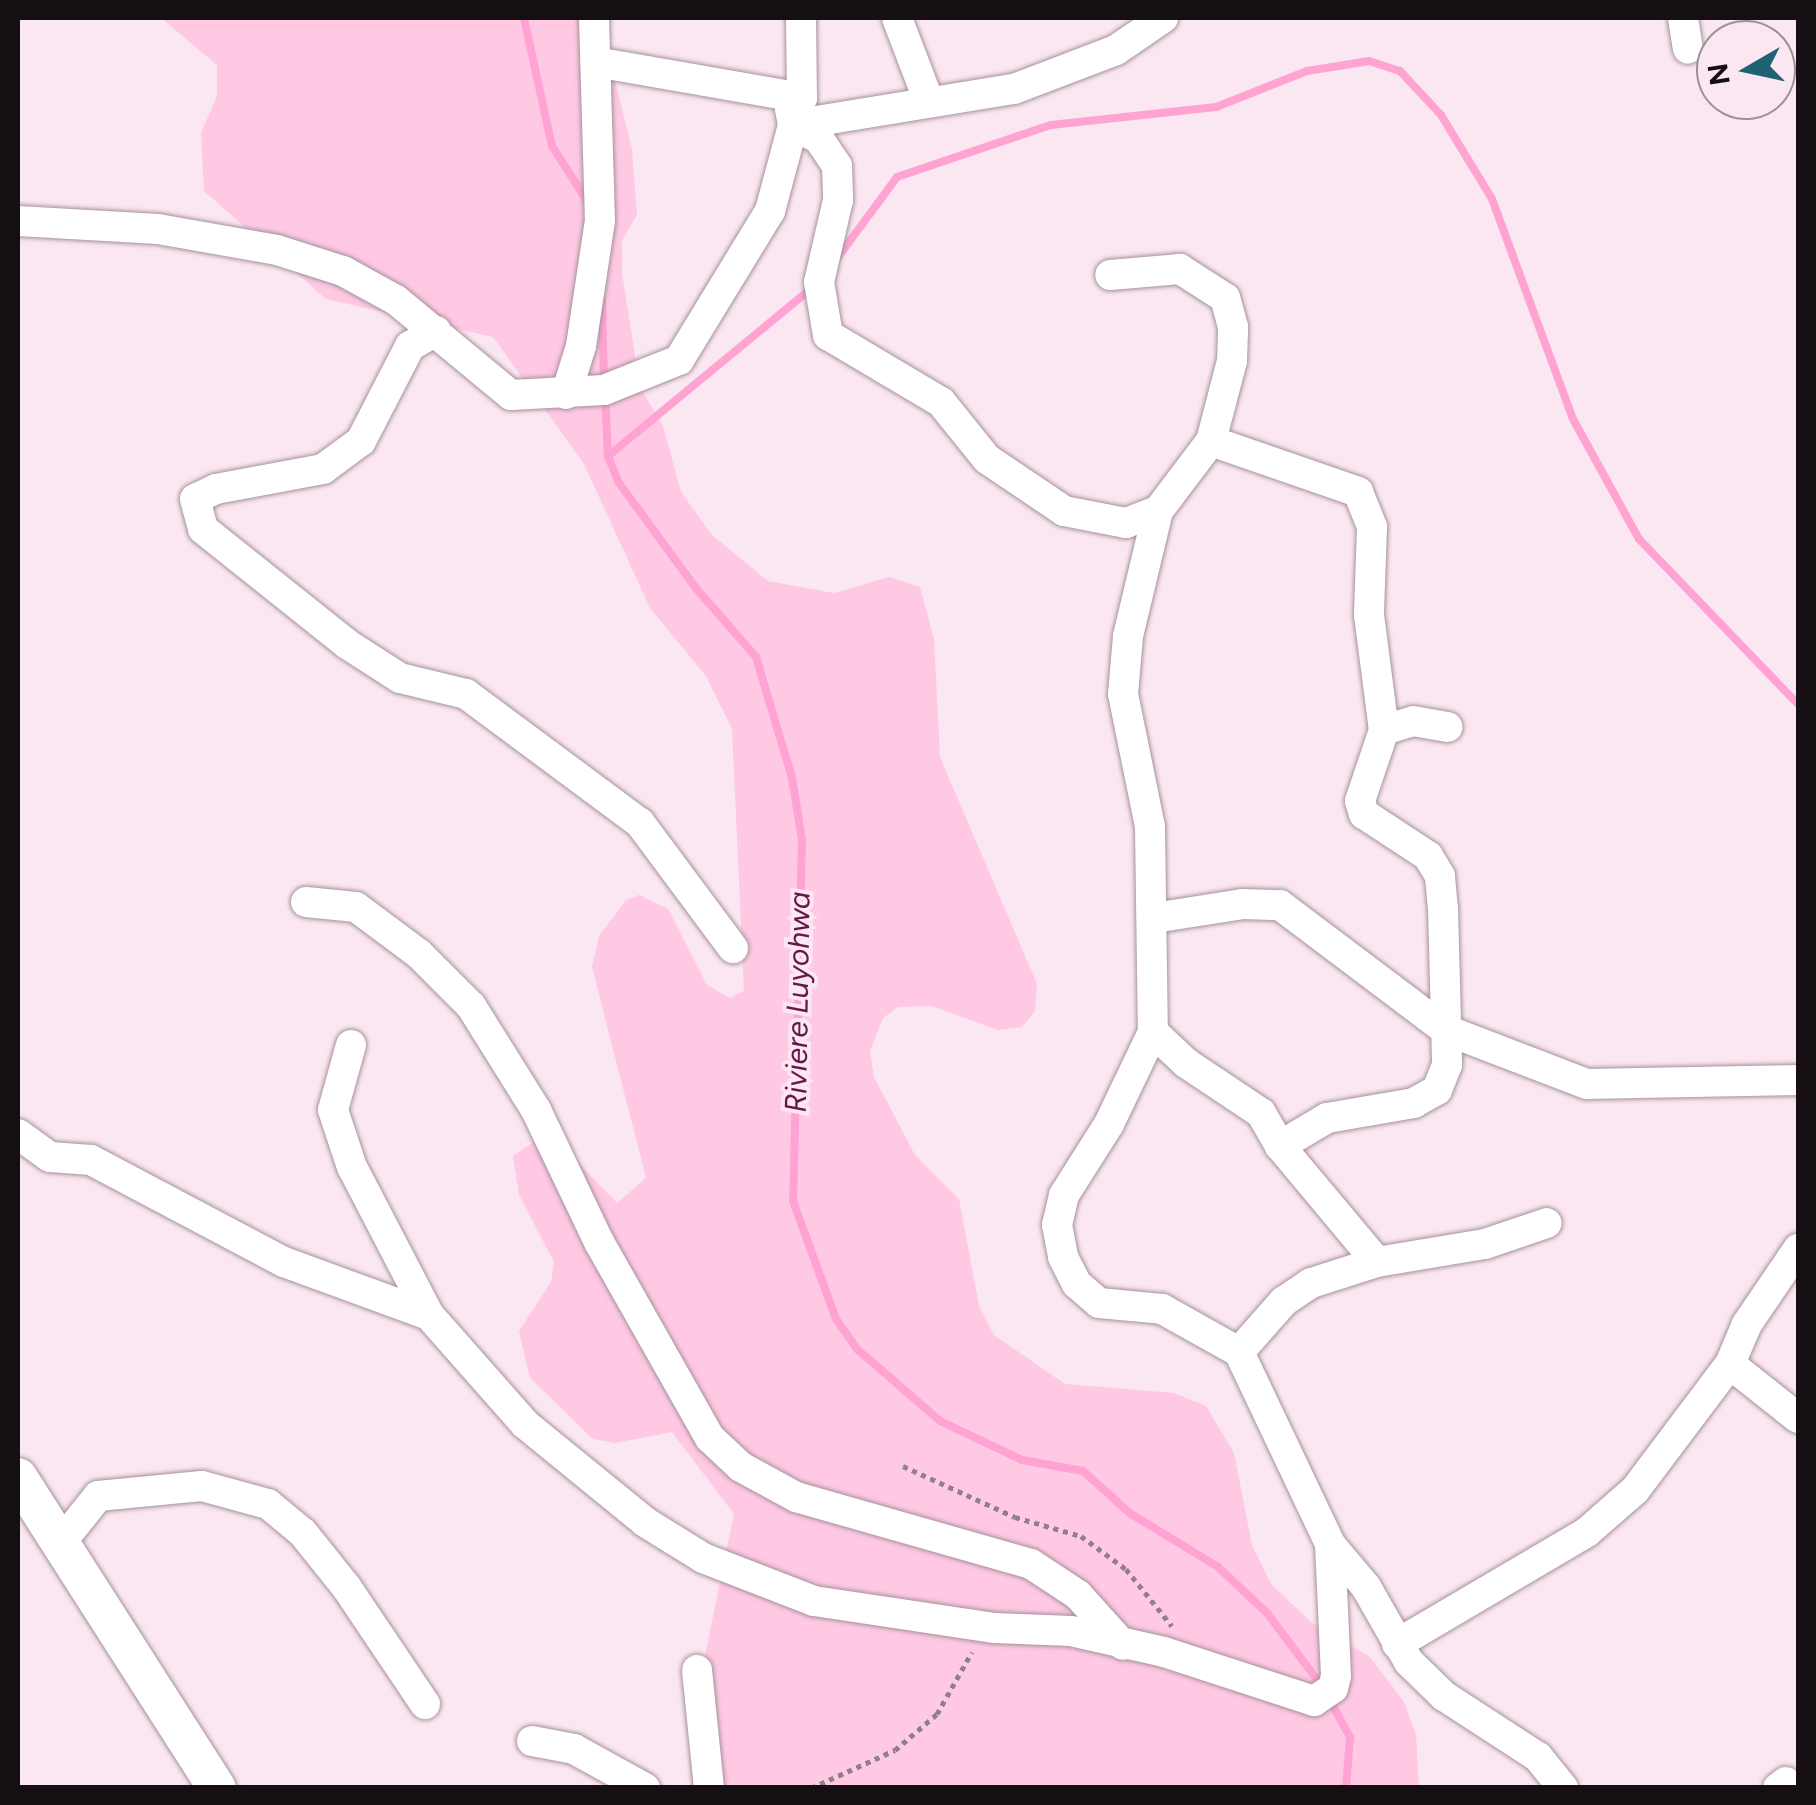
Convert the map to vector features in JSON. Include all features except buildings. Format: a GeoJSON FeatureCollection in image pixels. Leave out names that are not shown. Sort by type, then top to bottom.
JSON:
{"type":"FeatureCollection","features":[{"type":"Feature","properties":{"kind":"street"},"geometry":{"type":"LineString","coordinates":[[566,394],[581,346],[600,221],[594,18]]}},
{"type":"Feature","properties":{"kind":"street"},"geometry":{"type":"LineString","coordinates":[[18,221],[158,229],[276,250],[343,271],[436,331],[468,366],[511,395],[604,390],[679,360],[770,211],[798,112],[800,18]]}},
{"type":"Feature","properties":{"kind":"street"},"geometry":{"type":"LineString","coordinates":[[896,18],[928,99]]}},
{"type":"Feature","properties":{"kind":"street"},"geometry":{"type":"LineString","coordinates":[[596,62],[798,112],[1014,89],[1116,50],[1162,18]]}},
{"type":"Feature","properties":{"kind":"street"},"geometry":{"type":"LineString","coordinates":[[1683,18],[1688,49]]}},
{"type":"Feature","properties":{"kind":"street"},"geometry":{"type":"LineString","coordinates":[[798,112],[836,166],[838,200],[819,282],[828,335],[940,402],[987,459],[1064,511],[1126,523],[1158,510]]}},
{"type":"Feature","properties":{"kind":"street"},"geometry":{"type":"LineString","coordinates":[[1110,274],[1180,269],[1225,298],[1232,360],[1212,440],[1158,510],[1128,636],[1123,694],[1150,827],[1154,1032],[1109,1124],[1064,1194],[1057,1225],[1063,1257],[1077,1284],[1099,1303],[1162,1308],[1238,1352],[1330,1544],[1366,1587],[1397,1644],[1444,1696],[1538,1757],[1563,1788]]}},
{"type":"Feature","properties":{"kind":"street"},"geometry":{"type":"LineString","coordinates":[[436,331],[410,346],[360,441],[323,469],[216,489],[195,499],[202,529],[238,564],[360,652],[400,678],[466,694],[640,823],[733,948]]}},
{"type":"Feature","properties":{"kind":"street"},"geometry":{"type":"LineString","coordinates":[[1212,440],[1358,492],[1372,527],[1369,615],[1384,730],[1360,801],[1364,814],[1428,856],[1440,876],[1446,1064],[1437,1090],[1414,1103],[1327,1118],[1280,1146]]}},
{"type":"Feature","properties":{"kind":"street"},"geometry":{"type":"LineString","coordinates":[[1384,730],[1413,721],[1446,727]]}},
{"type":"Feature","properties":{"kind":"street"},"geometry":{"type":"LineString","coordinates":[[306,902],[356,907],[418,954],[471,1006],[536,1110],[599,1242],[710,1438],[741,1467],[812,1502],[1031,1564],[1078,1594],[1123,1645]]}},
{"type":"Feature","properties":{"kind":"street"},"geometry":{"type":"LineString","coordinates":[[1154,918],[1242,904],[1280,905],[1446,1030],[1587,1084],[1798,1080]]}},
{"type":"Feature","properties":{"kind":"street"},"geometry":{"type":"LineString","coordinates":[[1154,1032],[1201,1074],[1262,1113],[1280,1146],[1376,1262]]}},
{"type":"Feature","properties":{"kind":"street"},"geometry":{"type":"LineString","coordinates":[[351,1045],[334,1110],[352,1167],[429,1314],[524,1424],[645,1522],[703,1558],[814,1601],[995,1628],[1071,1631],[1323,1694],[1330,1544]]}},
{"type":"Feature","properties":{"kind":"street"},"geometry":{"type":"LineString","coordinates":[[18,1134],[50,1156],[91,1160],[284,1262],[429,1314]]}},
{"type":"Feature","properties":{"kind":"street"},"geometry":{"type":"LineString","coordinates":[[1238,1352],[1284,1301],[1311,1283],[1376,1262],[1485,1244],[1547,1223]]}},
{"type":"Feature","properties":{"kind":"street"},"geometry":{"type":"LineString","coordinates":[[1397,1644],[1587,1532],[1673,1446],[1730,1364],[1747,1324],[1798,1249]]}},
{"type":"Feature","properties":{"kind":"street"},"geometry":{"type":"LineString","coordinates":[[1730,1364],[1798,1418]]}},
{"type":"Feature","properties":{"kind":"street"},"geometry":{"type":"LineString","coordinates":[[18,1477],[58,1546],[217,1788]]}},
{"type":"Feature","properties":{"kind":"street"},"geometry":{"type":"LineString","coordinates":[[58,1546],[98,1496],[202,1486],[268,1504],[302,1533],[366,1611],[425,1704]]}},
{"type":"Feature","properties":{"kind":"street"},"geometry":{"type":"LineString","coordinates":[[697,1670],[709,1788]]}},
{"type":"Feature","properties":{"kind":"street"},"geometry":{"type":"LineString","coordinates":[[532,1740],[574,1750],[645,1788]]}},
{"type":"Feature","properties":{"kind":"path"},"geometry":{"type":"LineString","coordinates":[[903,1466],[1015,1516],[1082,1536],[1126,1569],[1202,1663]]}},
{"type":"Feature","properties":{"kind":"path"},"geometry":{"type":"LineString","coordinates":[[811,1788],[895,1750],[937,1714],[961,1664],[995,1628]]}},
{"type":"Feature","properties":{"kind":"shaded area"},"geometry":{"type":"Polygon","coordinates":[[[161,18],[606,18],[604,36],[632,149],[637,215],[622,241],[622,273],[640,387],[663,426],[681,492],[712,535],[768,581],[834,593],[889,577],[920,587],[934,639],[940,757],[1037,984],[1035,1011],[1022,1027],[998,1030],[932,1006],[898,1007],[883,1018],[870,1051],[874,1077],[915,1155],[959,1199],[979,1306],[994,1335],[1065,1384],[1174,1393],[1206,1406],[1234,1453],[1252,1545],[1271,1584],[1312,1623],[1370,1657],[1404,1702],[1416,1735],[1419,1787],[692,1787],[691,1724],[734,1514],[672,1432],[615,1443],[593,1439],[530,1378],[519,1331],[551,1282],[554,1262],[519,1195],[513,1156],[534,1142],[558,1142],[617,1203],[646,1178],[592,967],[599,936],[626,900],[639,895],[668,909],[707,985],[730,998],[744,991],[732,729],[706,676],[650,608],[584,464],[493,337],[326,299],[204,191],[201,133],[217,96],[217,65],[161,18]]]}},
{"type":"Feature","properties":{"kind":"waterway","name":"Riviere Luyohwa"},"geometry":{"type":"LineString","coordinates":[[524,18],[552,146],[589,204]]}},
{"type":"Feature","properties":{"kind":"waterway"},"geometry":{"type":"LineString","coordinates":[[838,257],[897,177],[1051,125],[1216,107],[1307,71],[1369,61],[1400,71],[1441,115],[1492,199],[1573,419],[1639,539],[1798,704]]}},
{"type":"Feature","properties":{"kind":"waterway"},"geometry":{"type":"LineString","coordinates":[[608,456],[813,287]]}},
{"type":"Feature","properties":{"kind":"waterway","name":"Riviere Luyohwa"},"geometry":{"type":"LineString","coordinates":[[602,300],[604,381]]}},
{"type":"Feature","properties":{"kind":"waterway","name":"Riviere Luyohwa"},"geometry":{"type":"LineString","coordinates":[[605,395],[608,456],[619,483],[695,587],[756,657],[792,778],[802,840],[793,1201],[836,1319],[857,1349],[940,1421],[1022,1460],[1083,1471],[1131,1514],[1217,1566],[1267,1613],[1321,1685]]}},
{"type":"Feature","properties":{"kind":"waterway","name":"Riviere Luyohwa"},"geometry":{"type":"LineString","coordinates":[[1328,1697],[1350,1737],[1346,1788]]}}]}
